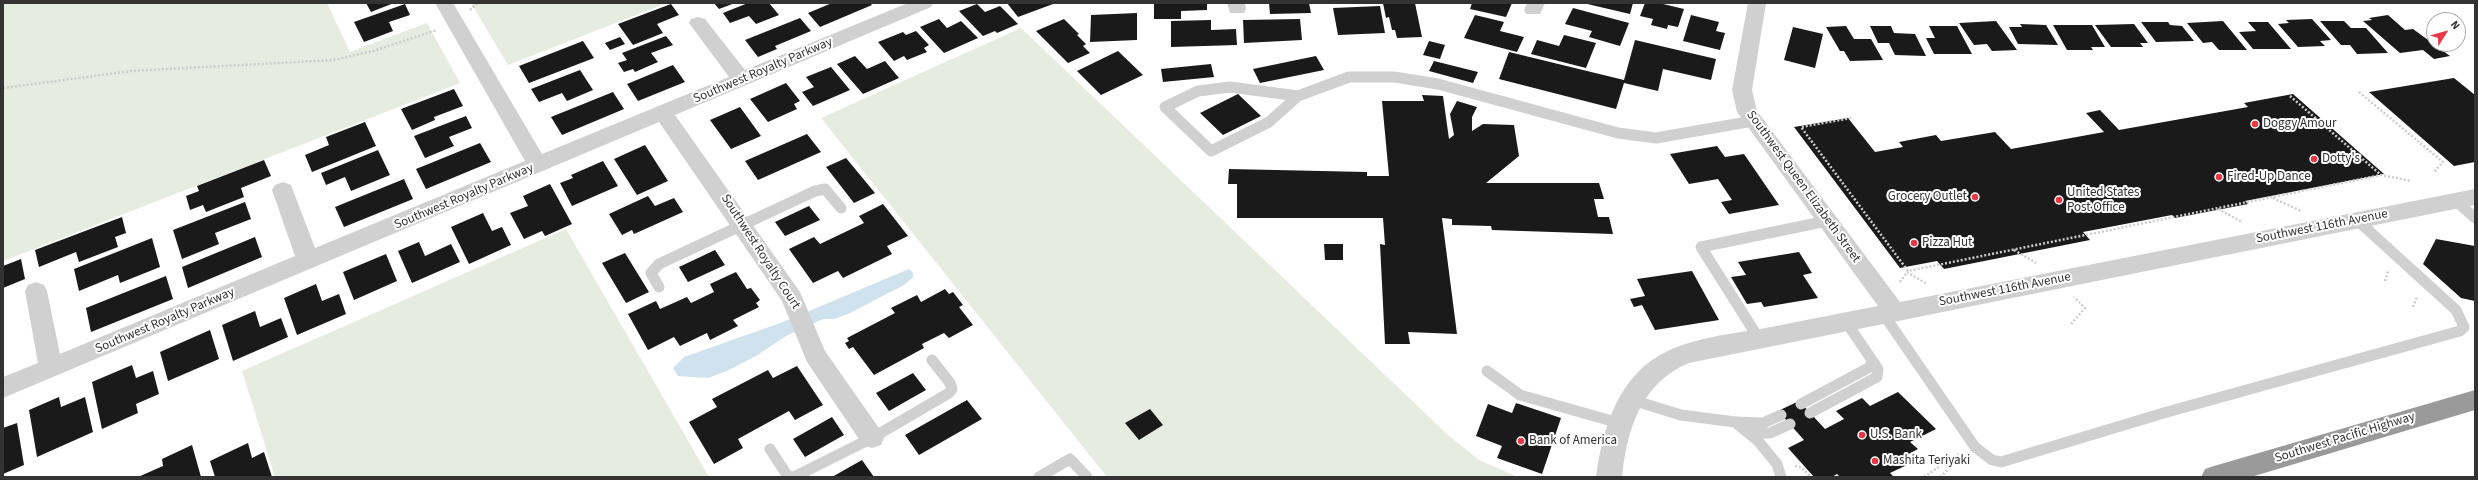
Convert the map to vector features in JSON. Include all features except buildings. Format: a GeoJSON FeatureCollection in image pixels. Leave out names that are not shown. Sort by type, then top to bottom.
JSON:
{"type":"FeatureCollection","features":[{"type":"Feature","properties":{"kind":"highway","name":"Southwest Pacific Highway"},"geometry":{"type":"LineString","coordinates":[[2214,477],[2475,400]]}},
{"type":"Feature","properties":{"kind":"street"},"geometry":{"type":"LineString","coordinates":[[444,3],[538,166]]}},
{"type":"Feature","properties":{"kind":"street","name":"Southwest Queen Elizabeth Street"},"geometry":{"type":"LineString","coordinates":[[1756,3],[1742,96],[1747,112],[1827,221],[1890,314]]}},
{"type":"Feature","properties":{"kind":"street","name":"Southwest Royalty Parkway"},"geometry":{"type":"LineString","coordinates":[[3,388],[538,166],[920,4]]}},
{"type":"Feature","properties":{"kind":"street"},"geometry":{"type":"LineString","coordinates":[[698,23],[742,80]]}},
{"type":"Feature","properties":{"kind":"street","name":"Southwest Royalty Court"},"geometry":{"type":"LineString","coordinates":[[664,113],[743,225],[800,312],[815,355],[872,438]]}},
{"type":"Feature","properties":{"kind":"street"},"geometry":{"type":"LineString","coordinates":[[283,190],[308,261]]}},
{"type":"Feature","properties":{"kind":"street","name":"Southwest 116th Avenue"},"geometry":{"type":"LineString","coordinates":[[1609,477],[1611,449],[1619,423],[1632,400],[1651,373],[1676,358],[1759,339],[2466,199]]}},
{"type":"Feature","properties":{"kind":"street"},"geometry":{"type":"LineString","coordinates":[[36,291],[51,368]]}},
{"type":"Feature","properties":{"kind":"lane"},"geometry":{"type":"LineString","coordinates":[[1298,96],[1243,86],[1224,85],[1200,89],[1165,107],[1211,151],[1269,122],[1298,96],[1349,77],[1394,77],[1438,84],[1618,134],[1656,138],[1753,121]]}},
{"type":"Feature","properties":{"kind":"lane"},"geometry":{"type":"LineString","coordinates":[[659,287],[651,274],[653,269],[820,189],[825,189],[829,192],[841,208]]}},
{"type":"Feature","properties":{"kind":"lane"},"geometry":{"type":"LineString","coordinates":[[2466,199],[2475,218]]}},
{"type":"Feature","properties":{"kind":"lane"},"geometry":{"type":"LineString","coordinates":[[1890,314],[1975,447],[1992,460],[2001,462],[2167,412],[2460,331],[2464,326],[2456,310],[2357,220]]}},
{"type":"Feature","properties":{"kind":"lane"},"geometry":{"type":"LineString","coordinates":[[1759,339],[1701,247],[1827,221]]}},
{"type":"Feature","properties":{"kind":"lane"},"geometry":{"type":"LineString","coordinates":[[1810,413],[1877,377],[1878,369],[1846,322]]}},
{"type":"Feature","properties":{"kind":"lane"},"geometry":{"type":"LineString","coordinates":[[770,449],[787,476],[793,477],[872,438],[949,393],[952,389],[950,383],[932,360]]}},
{"type":"Feature","properties":{"kind":"lane"},"geometry":{"type":"LineString","coordinates":[[1801,404],[1870,367],[1872,360]]}},
{"type":"Feature","properties":{"kind":"lane"},"geometry":{"type":"LineString","coordinates":[[1487,371],[1520,395],[1619,423]]}},
{"type":"Feature","properties":{"kind":"lane"},"geometry":{"type":"LineString","coordinates":[[1632,400],[1681,415],[1735,422],[1763,423],[1786,420],[1770,433],[1749,433]]}},
{"type":"Feature","properties":{"kind":"lane"},"geometry":{"type":"LineString","coordinates":[[1735,422],[1749,433],[1777,464],[1781,477]]}},
{"type":"Feature","properties":{"kind":"lane"},"geometry":{"type":"LineString","coordinates":[[1039,477],[1070,460],[1074,461],[1087,477]]}},
{"type":"Feature","properties":{"kind":"path"},"geometry":{"type":"LineString","coordinates":[[3,88],[131,71],[334,60],[423,36],[454,21],[478,3]]}},
{"type":"Feature","properties":{"kind":"path"},"geometry":{"type":"LineString","coordinates":[[2359,92],[2443,162],[2434,172]]}},
{"type":"Feature","properties":{"kind":"path"},"geometry":{"type":"LineString","coordinates":[[2290,96],[2381,175]]}},
{"type":"Feature","properties":{"kind":"path"},"geometry":{"type":"LineString","coordinates":[[1851,118],[1801,127],[1908,272],[1928,285]]}},
{"type":"Feature","properties":{"kind":"path"},"geometry":{"type":"LineString","coordinates":[[1898,284],[1908,272],[2381,175],[2411,181]]}},
{"type":"Feature","properties":{"kind":"path"},"geometry":{"type":"LineString","coordinates":[[2218,209],[2246,224]]}},
{"type":"Feature","properties":{"kind":"path"},"geometry":{"type":"LineString","coordinates":[[1924,477],[1954,457],[1975,447]]}},
{"type":"Feature","properties":{"kind":"path"},"geometry":{"type":"LineString","coordinates":[[1940,477],[1955,465],[1957,461],[1954,457]]}},
{"type":"Feature","properties":{"kind":"shaded area"},"geometry":{"type":"Polygon","coordinates":[[[3,3],[327,3],[350,52],[427,23],[460,83],[3,261],[3,3]]]}},
{"type":"Feature","properties":{"kind":"shaded area"},"geometry":{"type":"Polygon","coordinates":[[[471,3],[667,3],[508,65],[471,3]]]}},
{"type":"Feature","properties":{"kind":"shaded area"},"geometry":{"type":"Polygon","coordinates":[[[1021,28],[1447,434],[1479,460],[1518,477],[1107,477],[821,118],[1021,28]]]}},
{"type":"Feature","properties":{"kind":"shaded area"},"geometry":{"type":"Polygon","coordinates":[[[566,229],[709,477],[275,477],[242,371],[566,229]]]}},
{"type":"Feature","properties":{"kind":"water"},"geometry":{"type":"Polygon","coordinates":[[[909,269],[913,273],[913,277],[904,285],[848,314],[834,319],[823,319],[786,336],[756,356],[729,370],[708,378],[678,376],[673,368],[684,357],[783,322],[909,269]]]}},
{"type":"Feature","properties":{"kind":"place","name":"Doggy Amour"},"geometry":{"type":"Point","coordinates":[2255,124]}},
{"type":"Feature","properties":{"kind":"place","name":"Dotty's"},"geometry":{"type":"Point","coordinates":[2314,159]}},
{"type":"Feature","properties":{"kind":"place","name":"Fired-Up Dance"},"geometry":{"type":"Point","coordinates":[2219,177]}},
{"type":"Feature","properties":{"kind":"place","name":"Grocery Outlet"},"geometry":{"type":"Point","coordinates":[1975,197]}},
{"type":"Feature","properties":{"kind":"place","name":"United States Post Office"},"geometry":{"type":"Point","coordinates":[2059,200]}},
{"type":"Feature","properties":{"kind":"place","name":"Pizza Hut"},"geometry":{"type":"Point","coordinates":[1914,243]}},
{"type":"Feature","properties":{"kind":"place","name":"U.S. Bank"},"geometry":{"type":"Point","coordinates":[1862,435]}},
{"type":"Feature","properties":{"kind":"place","name":"Bank of America"},"geometry":{"type":"Point","coordinates":[1521,441]}},
{"type":"Feature","properties":{"kind":"place","name":"Mashita Teriyaki"},"geometry":{"type":"Point","coordinates":[1875,461]}}]}
